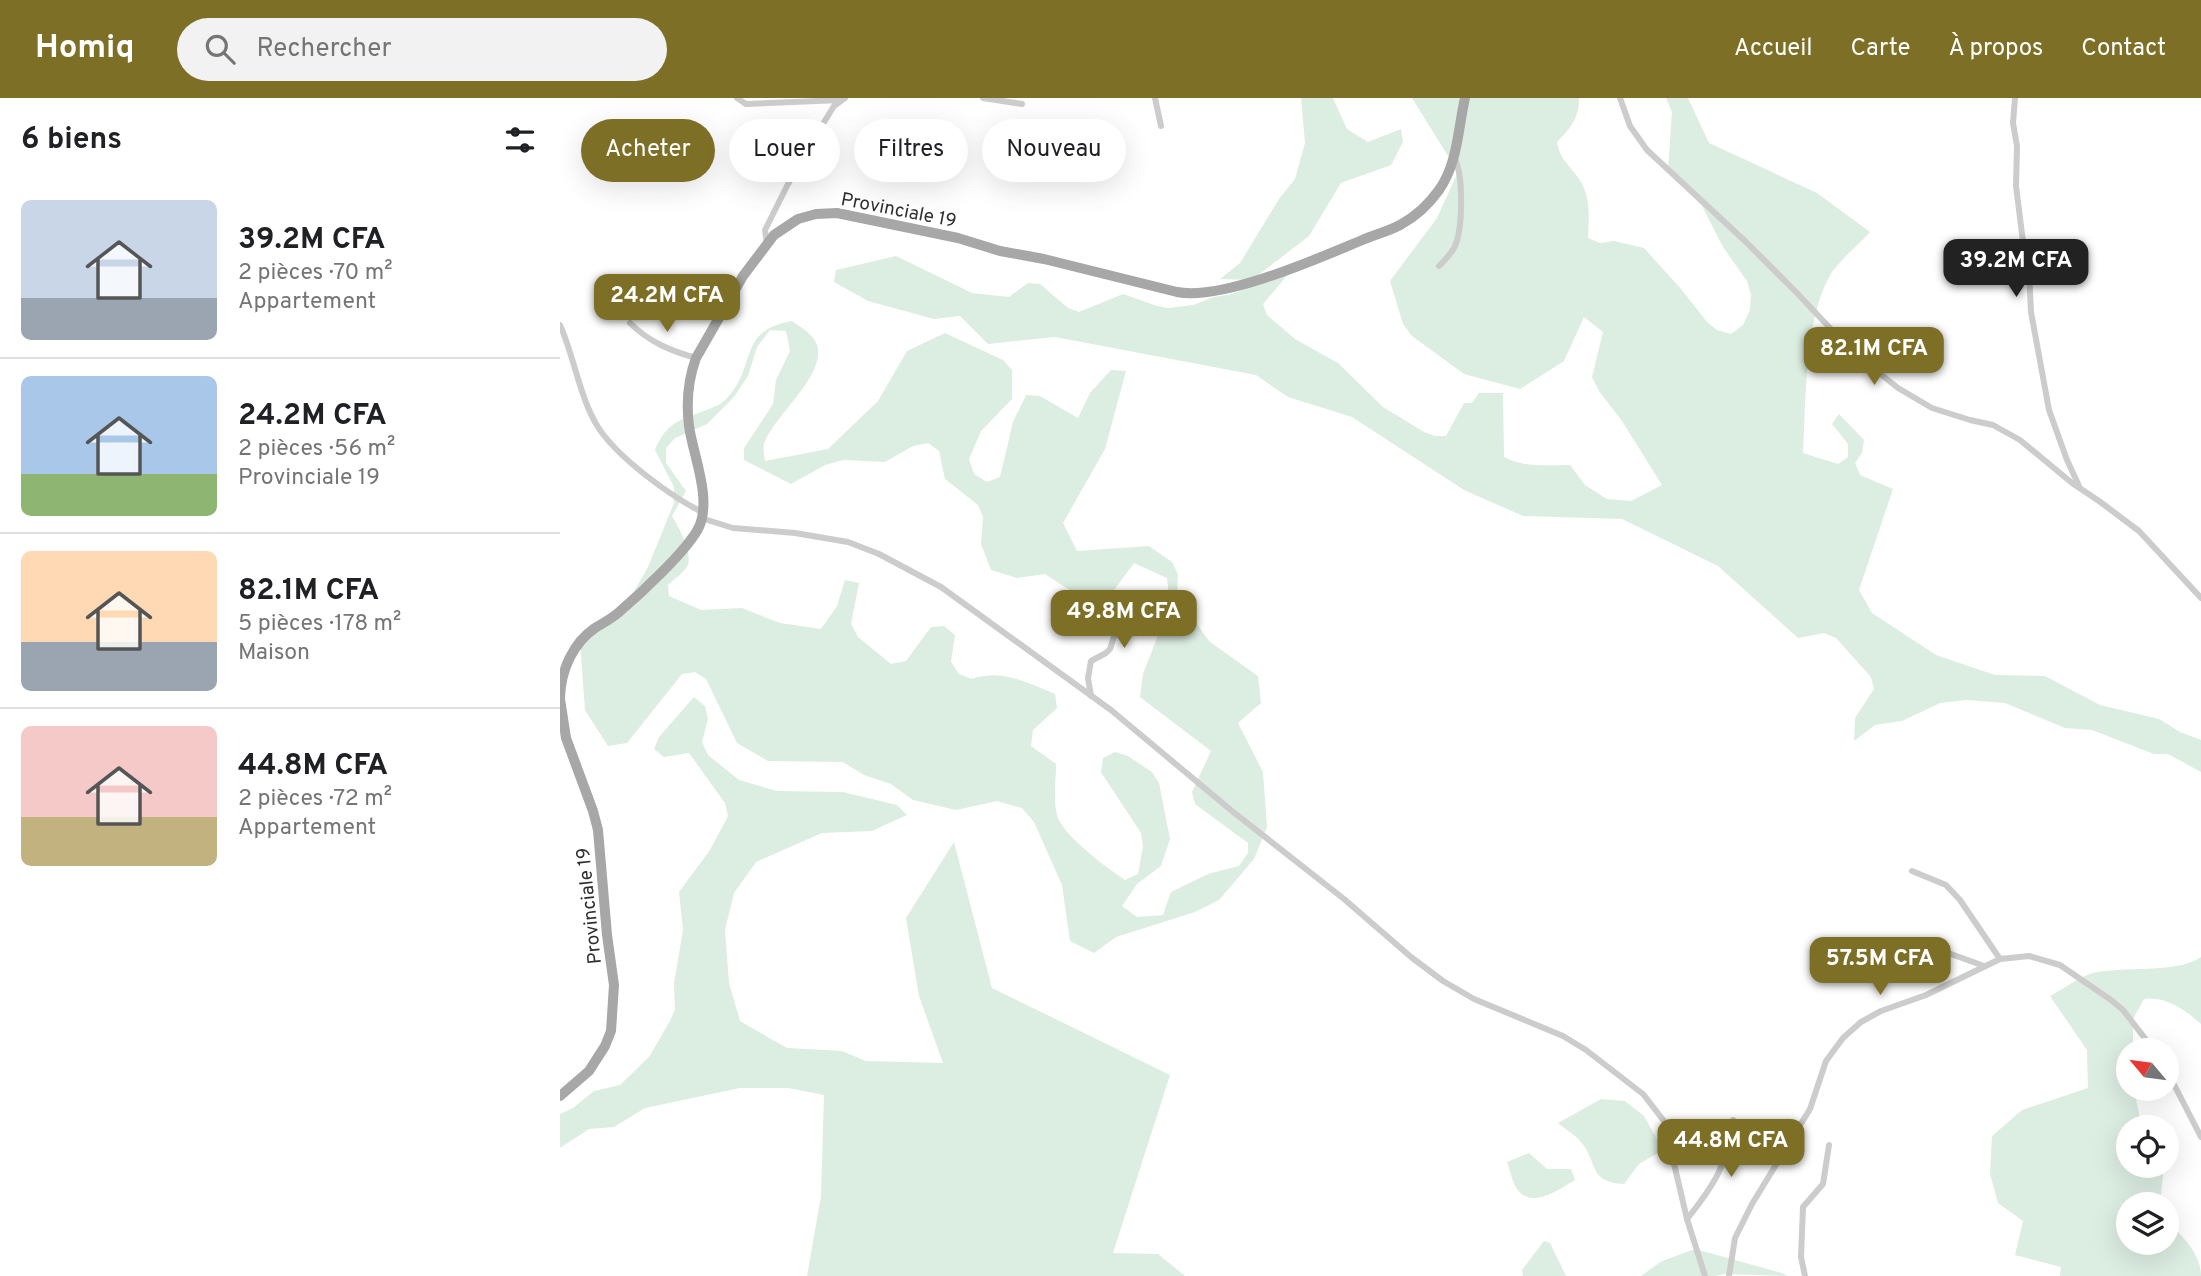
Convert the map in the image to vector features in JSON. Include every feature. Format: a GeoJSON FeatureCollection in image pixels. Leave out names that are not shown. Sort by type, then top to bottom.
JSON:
{"type":"FeatureCollection","features":[{"type":"Feature","properties":{"kind":"main road","name":"Provinciale 19"},"geometry":{"type":"LineString","coordinates":[[560,1096],[589,1071],[605,1046],[611,1031],[614,985],[598,830],[562,731],[560,698],[565,669],[580,642],[596,627],[617,614],[674,559],[699,526],[702,515],[701,475],[691,438],[688,382],[696,358],[743,275],[774,235],[798,219],[816,214],[837,213],[958,238],[1000,251],[1044,259],[1177,292],[1202,293],[1231,288],[1399,226],[1423,208],[1437,193],[1453,156],[1465,98]]}},
{"type":"Feature","properties":{"kind":"street"},"geometry":{"type":"LineString","coordinates":[[737,98],[746,104],[843,99]]}},
{"type":"Feature","properties":{"kind":"street"},"geometry":{"type":"LineString","coordinates":[[983,98],[1022,104]]}},
{"type":"Feature","properties":{"kind":"street"},"geometry":{"type":"LineString","coordinates":[[1155,98],[1161,126]]}},
{"type":"Feature","properties":{"kind":"street"},"geometry":{"type":"LineString","coordinates":[[1620,98],[1630,126],[1647,150],[1796,290],[1848,347],[1886,379],[1932,408],[2007,431],[2139,531],[2201,598]]}},
{"type":"Feature","properties":{"kind":"street"},"geometry":{"type":"LineString","coordinates":[[2015,98],[2013,123],[2017,146],[2016,186],[2029,272],[2031,312],[2049,410],[2063,451],[2080,488]]}},
{"type":"Feature","properties":{"kind":"street"},"geometry":{"type":"LineString","coordinates":[[767,243],[765,230],[787,186],[834,106],[843,99]]}},
{"type":"Feature","properties":{"kind":"street"},"geometry":{"type":"LineString","coordinates":[[1439,266],[1454,248],[1458,236],[1460,184],[1457,162],[1453,156]]}},
{"type":"Feature","properties":{"kind":"street"},"geometry":{"type":"LineString","coordinates":[[629,323],[654,343],[696,358]]}},
{"type":"Feature","properties":{"kind":"street"},"geometry":{"type":"LineString","coordinates":[[560,325],[589,409],[598,427],[614,447],[651,479],[702,515],[733,528],[795,533],[848,542],[864,547],[941,587],[1091,696],[1443,981],[1474,999],[1563,1036],[1586,1050],[1643,1094],[1664,1121],[1687,1219],[1705,1276]]}},
{"type":"Feature","properties":{"kind":"street"},"geometry":{"type":"LineString","coordinates":[[1091,696],[1088,678],[1091,660],[1110,649],[1120,618],[1141,594]]}},
{"type":"Feature","properties":{"kind":"street"},"geometry":{"type":"LineString","coordinates":[[1912,871],[1946,885],[1960,900],[2000,959]]}},
{"type":"Feature","properties":{"kind":"street"},"geometry":{"type":"LineString","coordinates":[[1867,948],[1940,950],[1984,966]]}},
{"type":"Feature","properties":{"kind":"street"},"geometry":{"type":"LineString","coordinates":[[1729,1276],[1732,1250],[1740,1226],[1810,1109],[1823,1069],[1843,1038],[1861,1021],[1926,995],[2000,959],[2029,956],[2045,960],[2078,976],[2123,1010],[2145,1038]]}},
{"type":"Feature","properties":{"kind":"street"},"geometry":{"type":"LineString","coordinates":[[2179,1094],[2201,1137]]}},
{"type":"Feature","properties":{"kind":"street"},"geometry":{"type":"LineString","coordinates":[[1687,1219],[1723,1166],[1729,1150],[1733,1120]]}},
{"type":"Feature","properties":{"kind":"street"},"geometry":{"type":"LineString","coordinates":[[1805,1276],[1801,1257],[1803,1207],[1823,1184],[1829,1145]]}},
{"type":"Feature","properties":{"kind":"green space"},"geometry":{"type":"Polygon","coordinates":[[[1301,98],[1333,98],[1347,129],[1368,142],[1401,129],[1403,142],[1391,165],[1341,183],[1309,236],[1252,280],[1220,279],[1240,263],[1279,199],[1295,179],[1305,143],[1301,98]]]}},
{"type":"Feature","properties":{"kind":"green space"},"geometry":{"type":"Polygon","coordinates":[[[1412,98],[1579,98],[1578,111],[1573,122],[1557,142],[1563,158],[1586,193],[1588,238],[1600,243],[1614,241],[1644,248],[1707,322],[1717,330],[1731,334],[1743,325],[1750,310],[1751,295],[1747,281],[1723,247],[1702,206],[1668,170],[1672,112],[1666,98],[1688,98],[1709,143],[1817,193],[1870,232],[1832,272],[1816,312],[1808,360],[1803,453],[1838,464],[1848,457],[1848,444],[1832,424],[1839,414],[1864,440],[1862,453],[1855,463],[1860,475],[1893,489],[1859,590],[1872,613],[1936,655],[1995,675],[2045,676],[2100,705],[2159,719],[2180,732],[2201,740],[2201,772],[2168,754],[2154,754],[2092,730],[2065,728],[2005,703],[1966,700],[1940,703],[1902,721],[1875,725],[1854,741],[1855,718],[1874,689],[1871,677],[1836,638],[1824,633],[1798,638],[1718,566],[1622,519],[1523,516],[1464,490],[1352,417],[1288,397],[1256,375],[1055,337],[988,344],[960,316],[934,319],[868,301],[834,282],[836,270],[896,256],[972,293],[1009,297],[1028,283],[1040,284],[1068,308],[1079,312],[1123,294],[1168,308],[1193,305],[1232,294],[1290,272],[1263,304],[1267,315],[1295,339],[1338,363],[1383,407],[1424,432],[1446,436],[1464,403],[1472,403],[1479,393],[1503,393],[1504,457],[1528,464],[1570,465],[1585,485],[1607,499],[1631,501],[1662,485],[1592,377],[1603,332],[1584,317],[1564,361],[1520,389],[1464,374],[1412,336],[1403,324],[1390,281],[1437,218],[1458,172],[1412,98]]]}},
{"type":"Feature","properties":{"kind":"green space"},"geometry":{"type":"Polygon","coordinates":[[[792,321],[812,336],[818,351],[810,378],[769,433],[764,444],[765,461],[828,449],[878,401],[907,351],[945,333],[1003,360],[1012,370],[1012,399],[981,431],[969,459],[974,474],[987,482],[1000,477],[1013,422],[1026,395],[1040,396],[1078,418],[1090,393],[1111,370],[1126,371],[1105,449],[1063,523],[1077,551],[1149,546],[1172,562],[1178,574],[1177,598],[1210,642],[1258,676],[1261,703],[1238,723],[1263,772],[1267,827],[1254,859],[1219,900],[1195,912],[1116,937],[1094,953],[1070,941],[1062,885],[1034,822],[1022,808],[997,801],[956,810],[913,800],[891,784],[864,775],[843,762],[768,761],[737,743],[706,679],[695,672],[682,674],[627,743],[608,746],[585,710],[580,642],[628,602],[648,567],[674,503],[674,487],[655,450],[665,432],[676,422],[725,400],[736,386],[755,341],[763,332],[792,321]],[[770,330],[757,347],[748,376],[734,397],[707,424],[675,438],[666,448],[666,463],[686,491],[672,516],[684,540],[689,559],[684,570],[668,585],[669,596],[701,610],[742,608],[780,623],[821,629],[837,606],[845,580],[859,583],[851,624],[858,637],[891,664],[906,661],[931,627],[944,626],[955,635],[951,662],[959,674],[972,679],[1004,676],[1055,694],[1057,708],[1033,730],[1031,746],[1056,764],[1057,815],[1067,832],[1086,851],[1125,880],[1138,874],[1143,846],[1141,833],[1101,772],[1103,758],[1115,752],[1128,756],[1152,772],[1159,783],[1170,839],[1161,866],[1137,884],[1122,906],[1137,917],[1163,915],[1171,892],[1208,874],[1239,866],[1248,853],[1248,843],[1195,804],[1192,792],[1211,751],[1140,697],[1143,674],[1170,605],[1167,578],[1134,563],[1111,594],[1091,604],[1045,574],[1017,578],[991,570],[981,544],[983,517],[978,505],[945,479],[939,451],[928,443],[913,446],[885,462],[843,460],[825,465],[791,484],[744,460],[744,448],[773,404],[776,380],[790,351],[786,331],[770,330]]]}},
{"type":"Feature","properties":{"kind":"green space"},"geometry":{"type":"Polygon","coordinates":[[[694,697],[705,706],[708,719],[702,742],[708,755],[739,780],[777,791],[843,792],[897,805],[907,815],[872,831],[822,833],[756,862],[734,893],[725,930],[729,983],[740,1021],[787,1048],[842,1051],[866,1061],[943,1063],[919,996],[906,918],[954,842],[992,988],[1170,1075],[1113,1253],[1158,1254],[1185,1276],[807,1276],[821,1196],[824,1095],[788,1088],[740,1088],[645,1108],[614,1127],[589,1129],[560,1148],[560,1114],[573,1108],[594,1091],[620,1085],[649,1057],[675,1009],[674,983],[683,930],[679,892],[710,850],[728,816],[725,803],[689,753],[664,757],[654,749],[659,737],[694,697]]]}},
{"type":"Feature","properties":{"kind":"green space"},"geometry":{"type":"Polygon","coordinates":[[[2201,957],[2201,1024],[2182,1009],[2167,1002],[2144,999],[2133,1019],[2133,1038],[2116,1038],[2116,1101],[2136,1101],[2139,1115],[2116,1115],[2116,1178],[2163,1178],[2161,1192],[2116,1192],[2116,1255],[2179,1255],[2179,1233],[2198,1260],[2201,1276],[2060,1276],[2061,1267],[2015,1255],[2023,1221],[1998,1203],[1990,1174],[1992,1136],[2022,1110],[2088,1088],[2087,1050],[2050,996],[2093,973],[2164,968],[2201,957]]]}},
{"type":"Feature","properties":{"kind":"green space"},"geometry":{"type":"Polygon","coordinates":[[[1601,1099],[1625,1101],[1644,1116],[1663,1150],[1639,1164],[1624,1184],[1612,1182],[1599,1175],[1580,1141],[1558,1123],[1601,1099]]]}},
{"type":"Feature","properties":{"kind":"green space"},"geometry":{"type":"Polygon","coordinates":[[[1529,1153],[1547,1169],[1571,1169],[1575,1180],[1546,1196],[1530,1198],[1523,1195],[1515,1186],[1507,1162],[1529,1153]]]}},
{"type":"Feature","properties":{"kind":"green space"},"geometry":{"type":"Polygon","coordinates":[[[1544,1241],[1550,1243],[1566,1276],[1523,1276],[1522,1270],[1544,1241]]]}},
{"type":"Feature","properties":{"kind":"green space"},"geometry":{"type":"Polygon","coordinates":[[[1695,1249],[1787,1276],[1641,1276],[1662,1261],[1695,1249]]]}}]}
